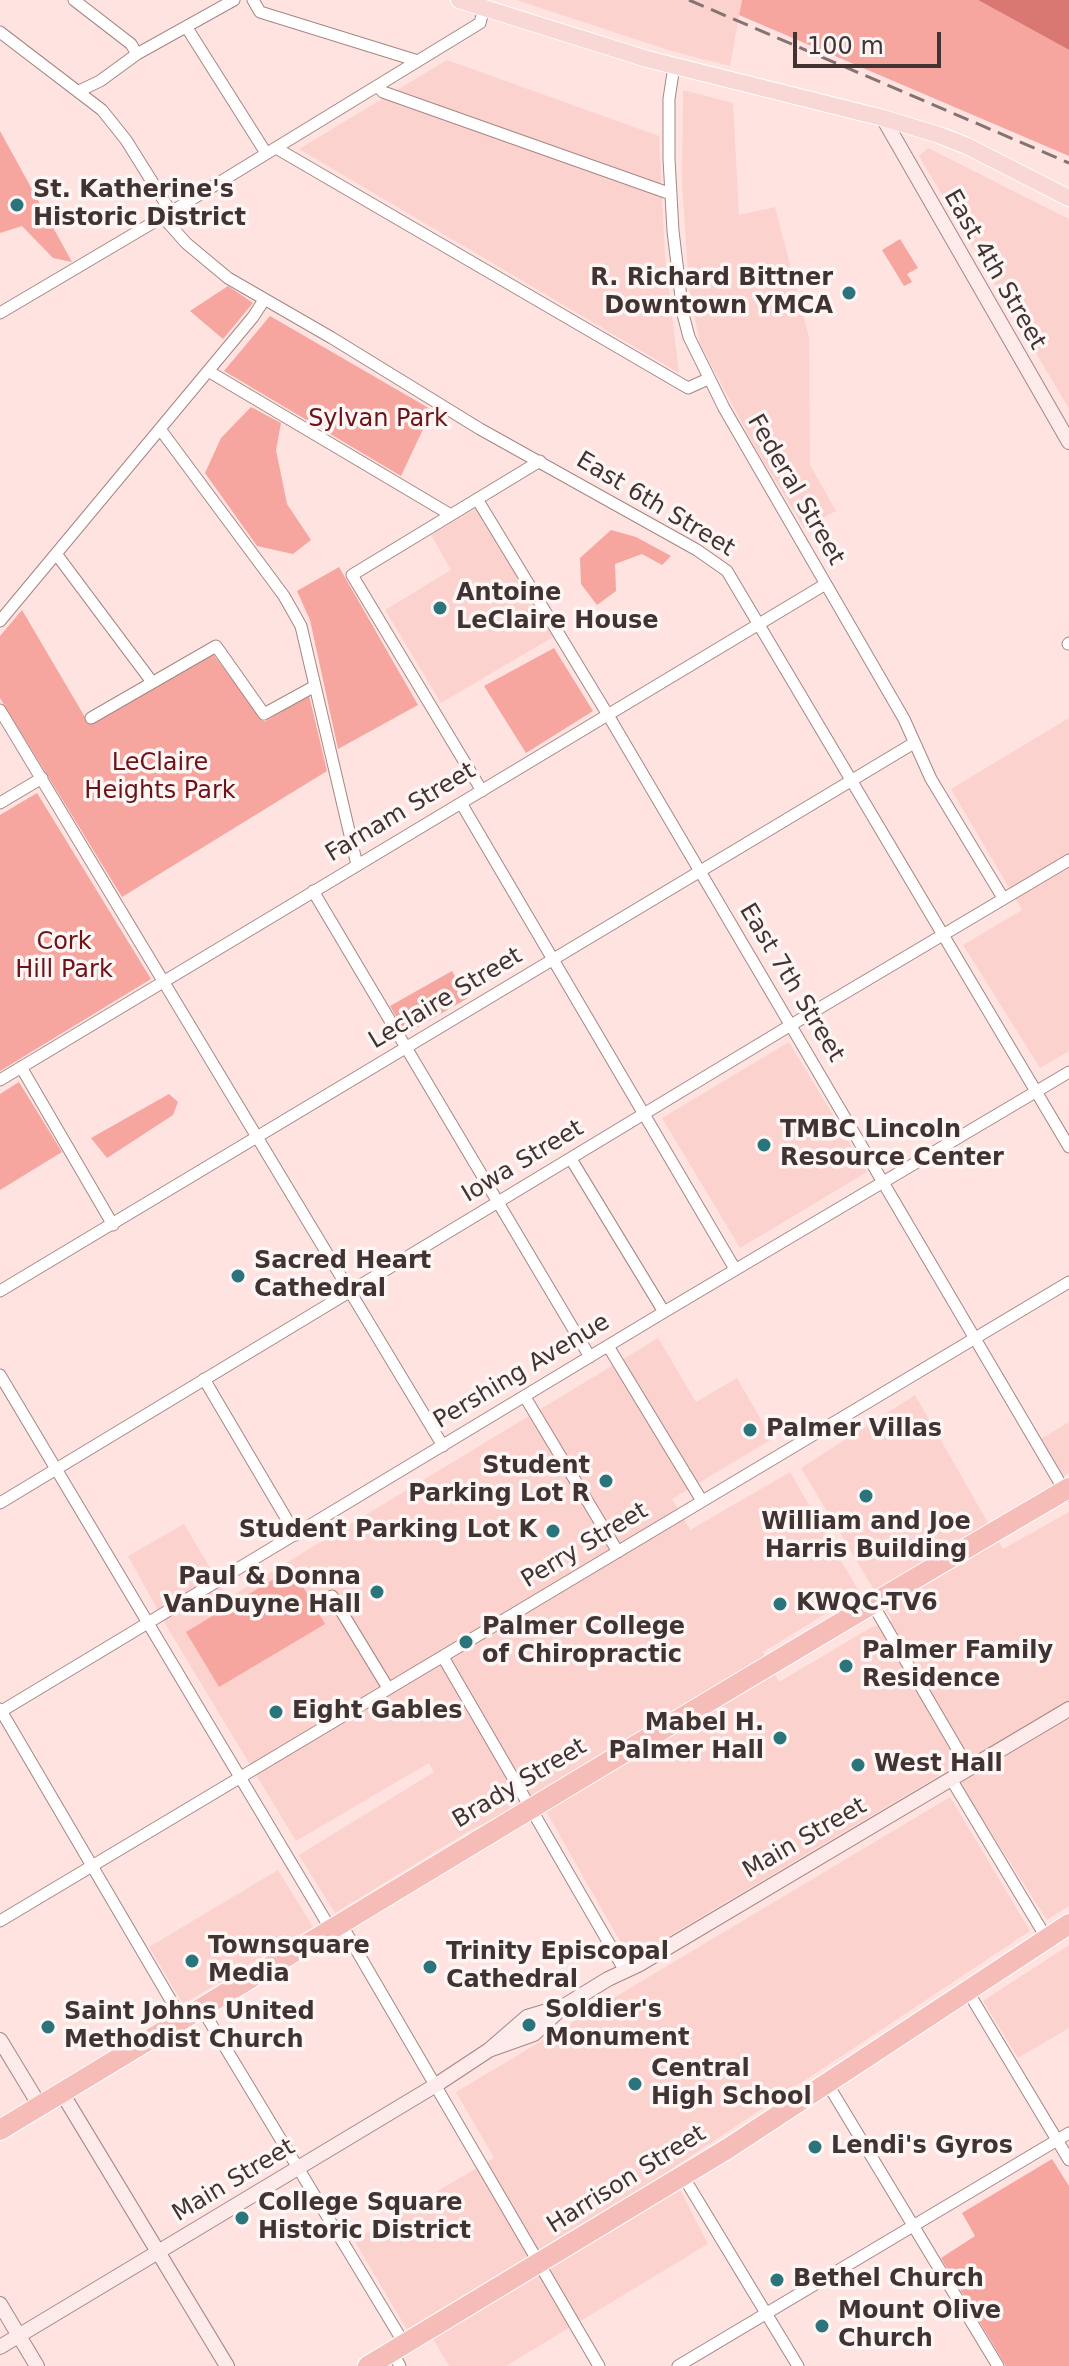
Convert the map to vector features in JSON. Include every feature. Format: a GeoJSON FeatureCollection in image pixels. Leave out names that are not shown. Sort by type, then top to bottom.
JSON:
{"type":"FeatureCollection","features":[{"type":"Feature","properties":{"kind":"highway","name":"Brady Street"},"geometry":{"type":"LineString","coordinates":[[0,2130],[872,1603],[1067,1492]]}},
{"type":"Feature","properties":{"kind":"highway","name":"Harrison Street"},"geometry":{"type":"LineString","coordinates":[[368,2366],[399,2354],[683,2176],[1069,1924]]}},
{"type":"Feature","properties":{"kind":"main road"},"geometry":{"type":"LineString","coordinates":[[459,0],[674,66],[883,118],[967,146],[1069,198]]}},
{"type":"Feature","properties":{"kind":"street"},"geometry":{"type":"LineString","coordinates":[[74,0],[131,44],[137,54]]}},
{"type":"Feature","properties":{"kind":"street"},"geometry":{"type":"LineString","coordinates":[[79,91],[100,81],[137,54],[234,0]]}},
{"type":"Feature","properties":{"kind":"street"},"geometry":{"type":"LineString","coordinates":[[253,0],[260,12],[418,61]]}},
{"type":"Feature","properties":{"kind":"street"},"geometry":{"type":"LineString","coordinates":[[0,313],[480,23],[484,8]]}},
{"type":"Feature","properties":{"kind":"street"},"geometry":{"type":"LineString","coordinates":[[187,28],[271,150],[688,388],[708,379]]}},
{"type":"Feature","properties":{"kind":"street","name":"East 6th Street"},"geometry":{"type":"LineString","coordinates":[[0,32],[102,110],[126,140],[186,243],[217,271],[480,429],[727,571],[1069,1147]]}},
{"type":"Feature","properties":{"kind":"street","name":"Federal Street"},"geometry":{"type":"LineString","coordinates":[[674,66],[669,99],[671,194],[683,314],[689,337],[708,379],[904,719],[931,779],[1003,898]]}},
{"type":"Feature","properties":{"kind":"street"},"geometry":{"type":"LineString","coordinates":[[377,86],[383,92],[671,194]]}},
{"type":"Feature","properties":{"kind":"street","name":"East 4th Street"},"geometry":{"type":"LineString","coordinates":[[883,118],[1069,442]]}},
{"type":"Feature","properties":{"kind":"street"},"geometry":{"type":"LineString","coordinates":[[0,621],[264,300]]}},
{"type":"Feature","properties":{"kind":"street"},"geometry":{"type":"LineString","coordinates":[[208,371],[451,515]]}},
{"type":"Feature","properties":{"kind":"street"},"geometry":{"type":"LineString","coordinates":[[160,429],[284,596],[301,626],[357,865]]}},
{"type":"Feature","properties":{"kind":"street"},"geometry":{"type":"LineString","coordinates":[[482,791],[352,575],[540,461]]}},
{"type":"Feature","properties":{"kind":"street","name":"East 7th Street"},"geometry":{"type":"LineString","coordinates":[[477,499],[1067,1492]]}},
{"type":"Feature","properties":{"kind":"street"},"geometry":{"type":"LineString","coordinates":[[57,555],[152,682]]}},
{"type":"Feature","properties":{"kind":"street","name":"Farnam Street"},"geometry":{"type":"LineString","coordinates":[[0,1080],[824,585]]}},
{"type":"Feature","properties":{"kind":"street"},"geometry":{"type":"LineString","coordinates":[[91,718],[216,646],[264,714],[315,686]]}},
{"type":"Feature","properties":{"kind":"street"},"geometry":{"type":"LineString","coordinates":[[0,710],[443,1446]]}},
{"type":"Feature","properties":{"kind":"street","name":"Leclaire Street"},"geometry":{"type":"LineString","coordinates":[[0,1291],[914,743]]}},
{"type":"Feature","properties":{"kind":"street"},"geometry":{"type":"LineString","coordinates":[[0,803],[42,778]]}},
{"type":"Feature","properties":{"kind":"street"},"geometry":{"type":"LineString","coordinates":[[461,803],[735,1269]]}},
{"type":"Feature","properties":{"kind":"street","name":"Iowa Street"},"geometry":{"type":"LineString","coordinates":[[0,1503],[1069,860]]}},
{"type":"Feature","properties":{"kind":"street"},"geometry":{"type":"LineString","coordinates":[[313,891],[590,1357]]}},
{"type":"Feature","properties":{"kind":"street"},"geometry":{"type":"LineString","coordinates":[[21,1067],[113,1225]]}},
{"type":"Feature","properties":{"kind":"street","name":"Pershing Avenue"},"geometry":{"type":"LineString","coordinates":[[0,1711],[1069,1072]]}},
{"type":"Feature","properties":{"kind":"street"},"geometry":{"type":"LineString","coordinates":[[571,1159],[664,1312]]}},
{"type":"Feature","properties":{"kind":"street","name":"Perry Street"},"geometry":{"type":"LineString","coordinates":[[0,1921],[1069,1282]]}},
{"type":"Feature","properties":{"kind":"street"},"geometry":{"type":"LineString","coordinates":[[608,1346],[702,1501]]}},
{"type":"Feature","properties":{"kind":"street"},"geometry":{"type":"LineString","coordinates":[[0,1375],[239,1776],[436,2085],[599,2366]]}},
{"type":"Feature","properties":{"kind":"street"},"geometry":{"type":"LineString","coordinates":[[204,1379],[296,1535]]}},
{"type":"Feature","properties":{"kind":"street"},"geometry":{"type":"LineString","coordinates":[[525,1397],[618,1552]]}},
{"type":"Feature","properties":{"kind":"street"},"geometry":{"type":"LineString","coordinates":[[332,1596],[388,1688]]}},
{"type":"Feature","properties":{"kind":"street"},"geometry":{"type":"LineString","coordinates":[[872,1603],[969,1769]]}},
{"type":"Feature","properties":{"kind":"street"},"geometry":{"type":"LineString","coordinates":[[443,1657],[625,1971]]}},
{"type":"Feature","properties":{"kind":"street","name":"Main Street"},"geometry":{"type":"LineString","coordinates":[[0,2347],[436,2085],[489,2050],[534,2034],[564,2006],[1069,1709]]}},
{"type":"Feature","properties":{"kind":"street"},"geometry":{"type":"LineString","coordinates":[[0,1711],[183,2021]]}},
{"type":"Feature","properties":{"kind":"street"},"geometry":{"type":"LineString","coordinates":[[951,1779],[1047,1939]]}},
{"type":"Feature","properties":{"kind":"street"},"geometry":{"type":"LineString","coordinates":[[967,1990],[1069,2160]]}},
{"type":"Feature","properties":{"kind":"street"},"geometry":{"type":"LineString","coordinates":[[202,2009],[298,2168],[399,2354]]}},
{"type":"Feature","properties":{"kind":"street"},"geometry":{"type":"LineString","coordinates":[[0,2040],[40,2106]]}},
{"type":"Feature","properties":{"kind":"street"},"geometry":{"type":"LineString","coordinates":[[827,2083],[998,2366]]}},
{"type":"Feature","properties":{"kind":"street"},"geometry":{"type":"LineString","coordinates":[[62,2093],[227,2366]]}},
{"type":"Feature","properties":{"kind":"street"},"geometry":{"type":"LineString","coordinates":[[678,2366],[1069,2133]]}},
{"type":"Feature","properties":{"kind":"street"},"geometry":{"type":"LineString","coordinates":[[683,2176],[798,2366]]}},
{"type":"Feature","properties":{"kind":"street"},"geometry":{"type":"LineString","coordinates":[[0,2304],[37,2366]]}},
{"type":"Feature","properties":{"kind":"shaded area"},"geometry":{"type":"Polygon","coordinates":[[[516,0],[742,0],[730,66],[675,52],[516,0]]]}},
{"type":"Feature","properties":{"kind":"shaded area"},"geometry":{"type":"Polygon","coordinates":[[[978,0],[1069,0],[1069,50],[978,0]]]}},
{"type":"Feature","properties":{"kind":"shaded area"},"geometry":{"type":"Polygon","coordinates":[[[447,60],[659,136],[665,257],[679,373],[299,149],[447,60]]]}},
{"type":"Feature","properties":{"kind":"shaded area"},"geometry":{"type":"Polygon","coordinates":[[[683,90],[733,103],[739,215],[775,207],[809,337],[810,465],[836,511],[804,528],[753,444],[700,344],[689,287],[682,184],[683,90]]]}},
{"type":"Feature","properties":{"kind":"shaded area"},"geometry":{"type":"Polygon","coordinates":[[[928,148],[1069,219],[1069,409],[919,156],[928,148]]]}},
{"type":"Feature","properties":{"kind":"shaded area"},"geometry":{"type":"Polygon","coordinates":[[[476,508],[553,637],[441,703],[385,610],[451,570],[431,535],[476,508]]]}},
{"type":"Feature","properties":{"kind":"shaded area"},"geometry":{"type":"Polygon","coordinates":[[[1069,718],[1069,1051],[1040,1068],[963,945],[1022,910],[951,789],[1069,718]]]}},
{"type":"Feature","properties":{"kind":"shaded area","name":"TMBC Lincoln Resource Center"},"geometry":{"type":"Polygon","coordinates":[[[789,1042],[867,1172],[740,1248],[662,1118],[789,1042]]]}},
{"type":"Feature","properties":{"kind":"shaded area","name":"Palmer College of Chiropractic"},"geometry":{"type":"Polygon","coordinates":[[[658,1338],[696,1402],[737,1378],[772,1439],[672,1499],[690,1530],[790,1472],[860,1593],[763,1652],[779,1682],[870,1628],[892,1620],[801,1468],[915,1395],[1003,1549],[1069,1512],[1069,1906],[1047,1920],[950,1769],[630,1959],[538,1797],[469,1831],[335,1913],[299,1855],[434,1772],[429,1763],[296,1841],[170,1632],[128,1556],[184,1524],[228,1598],[658,1338]]]}},
{"type":"Feature","properties":{"kind":"shaded area"},"geometry":{"type":"Polygon","coordinates":[[[1069,1422],[1069,1473],[1064,1476],[1041,1439],[1069,1422]]]}},
{"type":"Feature","properties":{"kind":"shaded area","name":"Central High School"},"geometry":{"type":"Polygon","coordinates":[[[950,1797],[1030,1931],[670,2170],[708,2244],[506,2366],[449,2366],[426,2327],[410,2335],[354,2240],[494,2158],[456,2092],[950,1797]]]}},
{"type":"Feature","properties":{"kind":"shaded area"},"geometry":{"type":"Polygon","coordinates":[[[278,1870],[313,1927],[183,2004],[149,1947],[278,1870]]]}},
{"type":"Feature","properties":{"kind":"shaded area"},"geometry":{"type":"Polygon","coordinates":[[[1069,1945],[1069,2028],[1018,2058],[983,2001],[1069,1945]]]}},
{"type":"Feature","properties":{"kind":"green space"},"geometry":{"type":"Polygon","coordinates":[[[742,0],[978,0],[1069,50],[1069,156],[739,15],[742,0]]]}},
{"type":"Feature","properties":{"kind":"green space"},"geometry":{"type":"Polygon","coordinates":[[[0,131],[72,262],[53,258],[22,226],[0,233],[0,131]]]}},
{"type":"Feature","properties":{"kind":"green space"},"geometry":{"type":"Polygon","coordinates":[[[900,239],[918,268],[907,274],[912,282],[904,286],[882,250],[900,239]]]}},
{"type":"Feature","properties":{"kind":"green space"},"geometry":{"type":"Polygon","coordinates":[[[228,286],[253,303],[223,339],[190,311],[228,286]]]}},
{"type":"Feature","properties":{"kind":"green space","name":"Sylvan Park"},"geometry":{"type":"Polygon","coordinates":[[[270,316],[432,410],[401,476],[224,371],[270,316]]]}},
{"type":"Feature","properties":{"kind":"green space"},"geometry":{"type":"Polygon","coordinates":[[[251,407],[281,423],[276,450],[287,504],[311,540],[293,554],[257,546],[205,473],[221,438],[251,407]]]}},
{"type":"Feature","properties":{"kind":"green space"},"geometry":{"type":"Polygon","coordinates":[[[611,530],[636,537],[671,556],[662,565],[642,554],[615,564],[616,591],[597,605],[581,584],[580,558],[611,530]]]}},
{"type":"Feature","properties":{"kind":"green space"},"geometry":{"type":"Polygon","coordinates":[[[339,567],[418,705],[338,749],[310,620],[297,591],[339,567]]]}},
{"type":"Feature","properties":{"kind":"green space","name":"LeClaire Heights Park"},"geometry":{"type":"Polygon","coordinates":[[[22,610],[89,724],[213,654],[264,722],[309,695],[327,771],[122,897],[0,698],[0,636],[22,610]]]}},
{"type":"Feature","properties":{"kind":"green space"},"geometry":{"type":"Polygon","coordinates":[[[554,648],[593,711],[526,753],[484,686],[554,648]]]}},
{"type":"Feature","properties":{"kind":"green space","name":"Cork Hill Park"},"geometry":{"type":"Polygon","coordinates":[[[37,793],[151,979],[0,1071],[0,815],[37,793]]]}},
{"type":"Feature","properties":{"kind":"green space"},"geometry":{"type":"Polygon","coordinates":[[[452,971],[468,998],[406,1034],[390,1006],[452,971]]]}},
{"type":"Feature","properties":{"kind":"green space"},"geometry":{"type":"Polygon","coordinates":[[[19,1082],[62,1152],[0,1190],[0,1094],[19,1082]]]}},
{"type":"Feature","properties":{"kind":"green space"},"geometry":{"type":"Polygon","coordinates":[[[169,1094],[178,1102],[173,1115],[107,1158],[91,1138],[169,1094]]]}},
{"type":"Feature","properties":{"kind":"green space"},"geometry":{"type":"Polygon","coordinates":[[[292,1568],[325,1624],[219,1687],[186,1632],[292,1568]]]}},
{"type":"Feature","properties":{"kind":"green space"},"geometry":{"type":"Polygon","coordinates":[[[1052,2159],[1069,2186],[1069,2366],[1006,2366],[941,2258],[975,2236],[962,2213],[1052,2159]]]}},
{"type":"Feature","properties":{"kind":"railway"},"geometry":{"type":"LineString","coordinates":[[689,0],[1069,163]]}},
{"type":"Feature","properties":{"kind":"place","name":"St. Katherine's Historic District"},"geometry":{"type":"Point","coordinates":[17,205]}},
{"type":"Feature","properties":{"kind":"place","name":"R. Richard Bittner Downtown YMCA"},"geometry":{"type":"Point","coordinates":[849,293]}},
{"type":"Feature","properties":{"kind":"place","name":"Antoine LeClaire House"},"geometry":{"type":"Point","coordinates":[440,608]}},
{"type":"Feature","properties":{"kind":"place","name":"TMBC Lincoln Resource Center"},"geometry":{"type":"Point","coordinates":[764,1145]}},
{"type":"Feature","properties":{"kind":"place","name":"Sacred Heart Cathedral"},"geometry":{"type":"Point","coordinates":[238,1276]}},
{"type":"Feature","properties":{"kind":"place","name":"Palmer Villas"},"geometry":{"type":"Point","coordinates":[750,1430]}},
{"type":"Feature","properties":{"kind":"place","name":"Student Parking Lot R"},"geometry":{"type":"Point","coordinates":[606,1481]}},
{"type":"Feature","properties":{"kind":"place","name":"William and Joe Harris Building"},"geometry":{"type":"Point","coordinates":[866,1496]}},
{"type":"Feature","properties":{"kind":"place","name":"Student Parking Lot K"},"geometry":{"type":"Point","coordinates":[553,1531]}},
{"type":"Feature","properties":{"kind":"place","name":"Paul & Donna VanDuyne Hall"},"geometry":{"type":"Point","coordinates":[377,1592]}},
{"type":"Feature","properties":{"kind":"place","name":"KWQC-TV6"},"geometry":{"type":"Point","coordinates":[780,1604]}},
{"type":"Feature","properties":{"kind":"place","name":"Palmer College of Chiropractic"},"geometry":{"type":"Point","coordinates":[466,1642]}},
{"type":"Feature","properties":{"kind":"place","name":"Palmer Family Residence"},"geometry":{"type":"Point","coordinates":[846,1666]}},
{"type":"Feature","properties":{"kind":"place","name":"Eight Gables"},"geometry":{"type":"Point","coordinates":[276,1712]}},
{"type":"Feature","properties":{"kind":"place","name":"Mabel H. Palmer Hall"},"geometry":{"type":"Point","coordinates":[780,1738]}},
{"type":"Feature","properties":{"kind":"place","name":"West Hall"},"geometry":{"type":"Point","coordinates":[858,1765]}},
{"type":"Feature","properties":{"kind":"place","name":"Townsquare Media"},"geometry":{"type":"Point","coordinates":[192,1961]}},
{"type":"Feature","properties":{"kind":"place","name":"Trinity Episcopal Cathedral"},"geometry":{"type":"Point","coordinates":[430,1967]}},
{"type":"Feature","properties":{"kind":"place","name":"Soldier's Monument"},"geometry":{"type":"Point","coordinates":[529,2025]}},
{"type":"Feature","properties":{"kind":"place","name":"Saint Johns United Methodist Church"},"geometry":{"type":"Point","coordinates":[48,2027]}},
{"type":"Feature","properties":{"kind":"place","name":"Central High School"},"geometry":{"type":"Point","coordinates":[635,2084]}},
{"type":"Feature","properties":{"kind":"place","name":"Lendi's Gyros"},"geometry":{"type":"Point","coordinates":[815,2147]}},
{"type":"Feature","properties":{"kind":"place","name":"College Square Historic District"},"geometry":{"type":"Point","coordinates":[242,2218]}},
{"type":"Feature","properties":{"kind":"place","name":"Bethel Church"},"geometry":{"type":"Point","coordinates":[777,2280]}},
{"type":"Feature","properties":{"kind":"place","name":"Mount Olive Church"},"geometry":{"type":"Point","coordinates":[822,2326]}}]}
